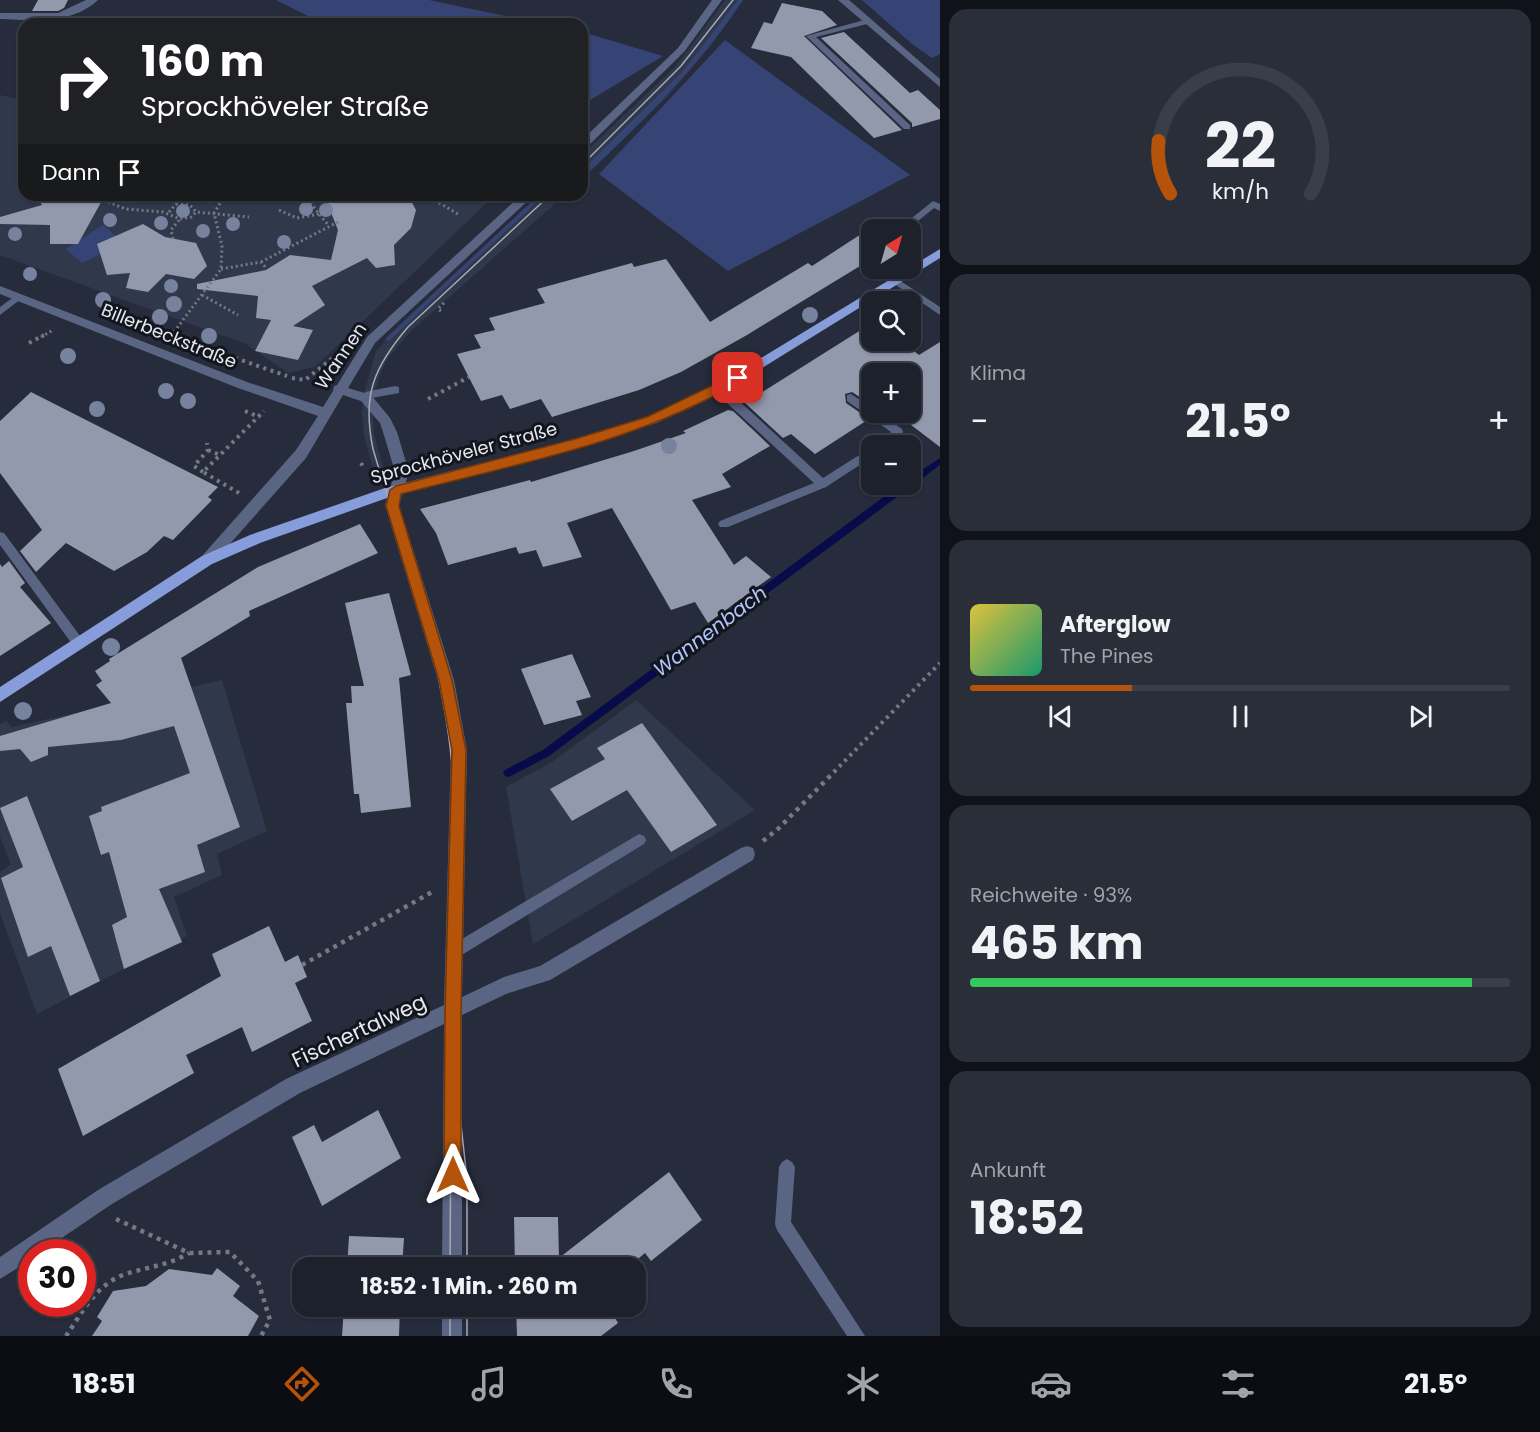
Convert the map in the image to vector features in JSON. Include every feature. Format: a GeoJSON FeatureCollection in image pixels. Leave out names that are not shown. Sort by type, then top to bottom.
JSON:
{"type":"FeatureCollection","features":[{"type":"Feature","properties":{"kind":"main road","name":"Sprockhöveler Straße"},"geometry":{"type":"LineString","coordinates":[[0,695],[207,560],[303,521],[396,490],[575,444],[651,420],[719,388],[940,253]]}},
{"type":"Feature","properties":{"kind":"street"},"geometry":{"type":"LineString","coordinates":[[0,16],[62,17],[77,11],[93,0]]}},
{"type":"Feature","properties":{"kind":"street"},"geometry":{"type":"LineString","coordinates":[[588,140],[681,50],[717,0]]}},
{"type":"Feature","properties":{"kind":"street"},"geometry":{"type":"LineString","coordinates":[[843,0],[940,84]]}},
{"type":"Feature","properties":{"kind":"street","name":"Wannen"},"geometry":{"type":"LineString","coordinates":[[207,560],[302,453],[338,389],[370,340],[521,201]]}},
{"type":"Feature","properties":{"kind":"street","name":"Billerbeckstraße"},"geometry":{"type":"LineString","coordinates":[[0,290],[159,350],[245,387],[325,413]]}},
{"type":"Feature","properties":{"kind":"street"},"geometry":{"type":"LineString","coordinates":[[338,389],[366,398],[385,421],[390,432],[402,472],[392,506],[446,680],[459,750],[453,1012],[452,1257]]}},
{"type":"Feature","properties":{"kind":"street","name":"Fischertalweg"},"geometry":{"type":"LineString","coordinates":[[0,1269],[105,1197],[293,1086],[504,986],[544,974],[747,854]]}},
{"type":"Feature","properties":{"kind":"street"},"geometry":{"type":"LineString","coordinates":[[452,1317],[452,1336]]}},
{"type":"Feature","properties":{"kind":"lane"},"geometry":{"type":"LineString","coordinates":[[868,21],[810,36],[907,127]]}},
{"type":"Feature","properties":{"kind":"lane"},"geometry":{"type":"LineString","coordinates":[[915,219],[933,204],[940,208]]}},
{"type":"Feature","properties":{"kind":"lane"},"geometry":{"type":"LineString","coordinates":[[896,281],[940,312]]}},
{"type":"Feature","properties":{"kind":"lane"},"geometry":{"type":"LineString","coordinates":[[0,312],[18,297]]}},
{"type":"Feature","properties":{"kind":"lane"},"geometry":{"type":"LineString","coordinates":[[719,388],[822,484]]}},
{"type":"Feature","properties":{"kind":"lane"},"geometry":{"type":"LineString","coordinates":[[366,398],[369,395],[395,390]]}},
{"type":"Feature","properties":{"kind":"lane"},"geometry":{"type":"LineString","coordinates":[[851,398],[898,432],[894,435]]}},
{"type":"Feature","properties":{"kind":"lane"},"geometry":{"type":"LineString","coordinates":[[724,524],[822,484],[861,458]]}},
{"type":"Feature","properties":{"kind":"lane"},"geometry":{"type":"LineString","coordinates":[[0,537],[79,644]]}},
{"type":"Feature","properties":{"kind":"lane"},"geometry":{"type":"LineString","coordinates":[[455,951],[639,840]]}},
{"type":"Feature","properties":{"kind":"lane"},"geometry":{"type":"LineString","coordinates":[[787,1167],[783,1224],[857,1336]]}},
{"type":"Feature","properties":{"kind":"path"},"geometry":{"type":"LineString","coordinates":[[101,202],[106,201],[114,206],[138,212],[169,212],[180,219]]}},
{"type":"Feature","properties":{"kind":"path"},"geometry":{"type":"LineString","coordinates":[[169,212],[177,201]]}},
{"type":"Feature","properties":{"kind":"path"},"geometry":{"type":"LineString","coordinates":[[159,350],[221,269],[222,246],[214,213],[221,201]]}},
{"type":"Feature","properties":{"kind":"path"},"geometry":{"type":"LineString","coordinates":[[309,201],[329,226]]}},
{"type":"Feature","properties":{"kind":"path"},"geometry":{"type":"LineString","coordinates":[[436,201],[458,214]]}},
{"type":"Feature","properties":{"kind":"path"},"geometry":{"type":"LineString","coordinates":[[176,204],[190,205],[196,212]]}},
{"type":"Feature","properties":{"kind":"path"},"geometry":{"type":"LineString","coordinates":[[279,210],[297,218],[319,214]]}},
{"type":"Feature","properties":{"kind":"path"},"geometry":{"type":"LineString","coordinates":[[172,239],[171,230],[180,219],[190,217],[196,212],[214,213],[224,217],[249,217]]}},
{"type":"Feature","properties":{"kind":"path"},"geometry":{"type":"LineString","coordinates":[[221,269],[261,262],[338,222]]}},
{"type":"Feature","properties":{"kind":"path"},"geometry":{"type":"LineString","coordinates":[[261,262],[267,269]]}},
{"type":"Feature","properties":{"kind":"path"},"geometry":{"type":"LineString","coordinates":[[202,295],[238,315]]}},
{"type":"Feature","properties":{"kind":"path"},"geometry":{"type":"LineString","coordinates":[[441,311],[438,309],[448,299]]}},
{"type":"Feature","properties":{"kind":"path"},"geometry":{"type":"LineString","coordinates":[[292,378],[305,380],[318,372],[361,334],[370,340]]}},
{"type":"Feature","properties":{"kind":"path"},"geometry":{"type":"LineString","coordinates":[[428,399],[469,377]]}},
{"type":"Feature","properties":{"kind":"path"},"geometry":{"type":"LineString","coordinates":[[203,472],[277,398]]}},
{"type":"Feature","properties":{"kind":"path"},"geometry":{"type":"LineString","coordinates":[[245,411],[259,417]]}},
{"type":"Feature","properties":{"kind":"path"},"geometry":{"type":"LineString","coordinates":[[207,443],[208,450],[194,466],[258,504]]}},
{"type":"Feature","properties":{"kind":"path"},"geometry":{"type":"LineString","coordinates":[[208,450],[220,455]]}},
{"type":"Feature","properties":{"kind":"path"},"geometry":{"type":"LineString","coordinates":[[361,463],[364,468]]}},
{"type":"Feature","properties":{"kind":"path"},"geometry":{"type":"LineString","coordinates":[[747,854],[779,828],[940,663]]}},
{"type":"Feature","properties":{"kind":"path"},"geometry":{"type":"LineString","coordinates":[[302,965],[456,879]]}},
{"type":"Feature","properties":{"kind":"path"},"geometry":{"type":"LineString","coordinates":[[105,1197],[116,1220],[189,1252],[230,1252],[258,1281],[270,1320],[261,1336]]}},
{"type":"Feature","properties":{"kind":"path"},"geometry":{"type":"LineString","coordinates":[[66,1336],[97,1291],[121,1276],[176,1262],[189,1252]]}},
{"type":"Feature","properties":{"kind":"shaded area"},"geometry":{"type":"Polygon","coordinates":[[[276,0],[429,0],[515,18],[312,18],[276,0]]]}},
{"type":"Feature","properties":{"kind":"shaded area"},"geometry":{"type":"Polygon","coordinates":[[[725,0],[743,0],[709,48],[668,96],[588,173],[588,149],[675,67],[725,0]]]}},
{"type":"Feature","properties":{"kind":"shaded area"},"geometry":{"type":"Polygon","coordinates":[[[738,0],[743,0],[688,72],[588,173],[588,164],[684,70],[738,0]]]}},
{"type":"Feature","properties":{"kind":"shaded area"},"geometry":{"type":"Polygon","coordinates":[[[862,0],[940,0],[940,54],[932,58],[912,44],[862,0]]]}},
{"type":"Feature","properties":{"kind":"shaded area"},"geometry":{"type":"Polygon","coordinates":[[[588,34],[663,56],[588,101],[588,34]]]}},
{"type":"Feature","properties":{"kind":"shaded area"},"geometry":{"type":"Polygon","coordinates":[[[725,40],[910,175],[728,271],[599,174],[725,40]]]}},
{"type":"Feature","properties":{"kind":"shaded area"},"geometry":{"type":"Polygon","coordinates":[[[0,95],[18,99],[18,201],[489,201],[315,367],[288,373],[246,344],[0,255],[0,95]]]}},
{"type":"Feature","properties":{"kind":"shaded area"},"geometry":{"type":"Polygon","coordinates":[[[533,201],[558,201],[411,331],[388,358],[380,374],[372,404],[374,434],[386,478],[376,481],[364,436],[362,415],[364,394],[376,351],[399,325],[533,201]]]}},
{"type":"Feature","properties":{"kind":"shaded area"},"geometry":{"type":"Polygon","coordinates":[[[533,201],[538,201],[389,341],[385,339],[533,201]]]}},
{"type":"Feature","properties":{"kind":"shaded area"},"geometry":{"type":"Polygon","coordinates":[[[103,225],[124,243],[82,263],[66,249],[103,225]]]}},
{"type":"Feature","properties":{"kind":"shaded area"},"geometry":{"type":"Polygon","coordinates":[[[222,680],[267,831],[217,854],[222,875],[174,897],[187,936],[37,1014],[0,913],[0,872],[11,864],[0,837],[0,724],[6,721],[12,727],[222,680]]]}},
{"type":"Feature","properties":{"kind":"shaded area"},"geometry":{"type":"Polygon","coordinates":[[[636,700],[755,810],[533,944],[506,787],[552,762],[636,700]]]}},
{"type":"Feature","properties":{"kind":"building"},"geometry":{"type":"Polygon","coordinates":[[[38,0],[68,0],[64,8],[58,11],[32,11],[38,0]]]}},
{"type":"Feature","properties":{"kind":"building"},"geometry":{"type":"Polygon","coordinates":[[[782,3],[822,11],[837,25],[804,36],[902,130],[874,138],[791,57],[751,48],[764,22],[772,24],[782,3]]]}},
{"type":"Feature","properties":{"kind":"building"},"geometry":{"type":"Polygon","coordinates":[[[844,32],[910,93],[918,90],[940,110],[940,119],[912,127],[912,123],[821,38],[844,32]]]}},
{"type":"Feature","properties":{"kind":"building"},"geometry":{"type":"Polygon","coordinates":[[[39,201],[102,201],[78,244],[50,244],[50,225],[0,224],[0,217],[42,205],[39,201]]]}},
{"type":"Feature","properties":{"kind":"building"},"geometry":{"type":"Polygon","coordinates":[[[326,201],[411,201],[416,210],[411,228],[394,245],[395,265],[376,268],[367,258],[312,286],[325,305],[293,326],[313,330],[298,360],[255,351],[271,320],[256,318],[258,296],[197,289],[197,284],[266,270],[290,255],[331,260],[338,230],[326,201]]]}},
{"type":"Feature","properties":{"kind":"building"},"geometry":{"type":"Polygon","coordinates":[[[143,224],[165,237],[196,243],[207,266],[194,279],[166,274],[148,292],[126,288],[130,273],[107,275],[97,244],[143,224]]]}},
{"type":"Feature","properties":{"kind":"building"},"geometry":{"type":"Polygon","coordinates":[[[861,234],[861,267],[747,335],[681,372],[639,390],[552,417],[541,399],[510,409],[502,395],[481,401],[457,354],[481,348],[474,335],[495,330],[489,318],[545,303],[537,289],[632,263],[634,267],[666,259],[710,322],[808,263],[812,266],[861,234]]]}},
{"type":"Feature","properties":{"kind":"building"},"geometry":{"type":"Polygon","coordinates":[[[861,330],[861,351],[914,351],[919,355],[940,342],[940,447],[908,423],[921,423],[921,363],[861,363],[861,398],[852,392],[845,394],[846,403],[861,413],[863,423],[815,454],[791,434],[783,438],[745,403],[861,330]]]}},
{"type":"Feature","properties":{"kind":"building"},"geometry":{"type":"Polygon","coordinates":[[[31,392],[218,487],[208,497],[212,500],[173,540],[164,536],[147,552],[114,571],[66,543],[36,572],[20,551],[42,530],[0,473],[0,421],[31,392]]]}},
{"type":"Feature","properties":{"kind":"building"},"geometry":{"type":"Polygon","coordinates":[[[728,410],[733,411],[770,446],[722,474],[731,487],[692,500],[734,565],[746,556],[771,577],[708,623],[695,602],[671,610],[612,508],[567,523],[582,557],[543,567],[536,550],[519,554],[516,547],[448,565],[436,533],[420,509],[530,480],[531,482],[634,451],[686,433],[683,431],[728,410]]]}},
{"type":"Feature","properties":{"kind":"building"},"geometry":{"type":"Polygon","coordinates":[[[360,524],[378,553],[249,611],[250,616],[181,658],[240,827],[197,845],[205,872],[159,889],[182,942],[124,969],[112,925],[127,917],[109,852],[101,855],[89,816],[102,811],[101,807],[190,773],[174,726],[121,740],[48,747],[48,755],[31,762],[20,749],[0,751],[0,736],[111,703],[96,685],[102,681],[95,671],[110,661],[109,659],[258,567],[360,524]]]}},
{"type":"Feature","properties":{"kind":"building"},"geometry":{"type":"Polygon","coordinates":[[[9,561],[25,583],[20,587],[51,623],[0,656],[0,564],[2,567],[9,561]]]}},
{"type":"Feature","properties":{"kind":"building"},"geometry":{"type":"Polygon","coordinates":[[[389,593],[411,675],[399,678],[411,807],[361,813],[359,794],[354,794],[346,703],[352,703],[351,686],[364,686],[345,603],[389,593]]]}},
{"type":"Feature","properties":{"kind":"building"},"geometry":{"type":"Polygon","coordinates":[[[572,654],[591,697],[576,701],[582,715],[544,725],[521,669],[572,654]]]}},
{"type":"Feature","properties":{"kind":"building"},"geometry":{"type":"Polygon","coordinates":[[[642,723],[717,825],[671,852],[627,790],[572,821],[550,789],[605,759],[597,748],[642,723]]]}},
{"type":"Feature","properties":{"kind":"building"},"geometry":{"type":"Polygon","coordinates":[[[27,796],[100,981],[70,996],[51,946],[28,957],[1,878],[23,867],[0,808],[27,796]]]}},
{"type":"Feature","properties":{"kind":"building"},"geometry":{"type":"Polygon","coordinates":[[[269,926],[285,962],[298,955],[307,977],[295,983],[312,1021],[252,1052],[242,1027],[186,1055],[194,1073],[83,1136],[58,1069],[221,976],[212,954],[269,926]]]}},
{"type":"Feature","properties":{"kind":"building"},"geometry":{"type":"Polygon","coordinates":[[[378,1110],[401,1158],[322,1206],[292,1137],[314,1125],[322,1142],[378,1110]]]}},
{"type":"Feature","properties":{"kind":"building"},"geometry":{"type":"Polygon","coordinates":[[[669,1172],[702,1220],[651,1261],[645,1253],[640,1257],[560,1257],[669,1172]]]}},
{"type":"Feature","properties":{"kind":"building"},"geometry":{"type":"Polygon","coordinates":[[[514,1217],[558,1217],[559,1257],[515,1257],[514,1217]]]}},
{"type":"Feature","properties":{"kind":"building"},"geometry":{"type":"Polygon","coordinates":[[[349,1236],[404,1238],[403,1257],[348,1257],[349,1236]]]}},
{"type":"Feature","properties":{"kind":"building"},"geometry":{"type":"Polygon","coordinates":[[[217,1268],[240,1286],[233,1296],[259,1316],[248,1336],[92,1336],[102,1321],[97,1317],[113,1291],[146,1286],[169,1269],[212,1275],[217,1268]]]}},
{"type":"Feature","properties":{"kind":"building"},"geometry":{"type":"Polygon","coordinates":[[[343,1317],[400,1317],[399,1336],[342,1336],[343,1317]]]}},
{"type":"Feature","properties":{"kind":"building"},"geometry":{"type":"Polygon","coordinates":[[[516,1317],[614,1317],[618,1323],[601,1336],[517,1336],[516,1317]]]}},
{"type":"Feature","properties":{"kind":"waterway","name":"Wannenbach"},"geometry":{"type":"LineString","coordinates":[[921,475],[940,461]]}},
{"type":"Feature","properties":{"kind":"waterway","name":"Wannenbach"},"geometry":{"type":"LineString","coordinates":[[508,773],[546,753],[893,495]]}},
{"type":"Feature","properties":{"kind":"tram line"},"geometry":{"type":"LineString","coordinates":[[588,159],[681,66],[733,0]]}},
{"type":"Feature","properties":{"kind":"tram line"},"geometry":{"type":"LineString","coordinates":[[450,1257],[453,779],[449,737],[433,653],[411,571],[373,449],[370,430],[370,398],[373,384],[386,356],[408,327],[544,201]]}},
{"type":"Feature","properties":{"kind":"tram line"},"geometry":{"type":"LineString","coordinates":[[458,1098],[467,1179],[467,1257]]}},
{"type":"Feature","properties":{"kind":"tram line"},"geometry":{"type":"LineString","coordinates":[[450,1317],[450,1336]]}},
{"type":"Feature","properties":{"kind":"tram line"},"geometry":{"type":"LineString","coordinates":[[467,1317],[467,1336]]}},
{"type":"Feature","properties":{"kind":"route"},"geometry":{"type":"LineString","coordinates":[[453,1175],[453,1012],[459,750],[446,680],[392,506],[396,490],[575,444],[651,420],[738,378]]}}]}
